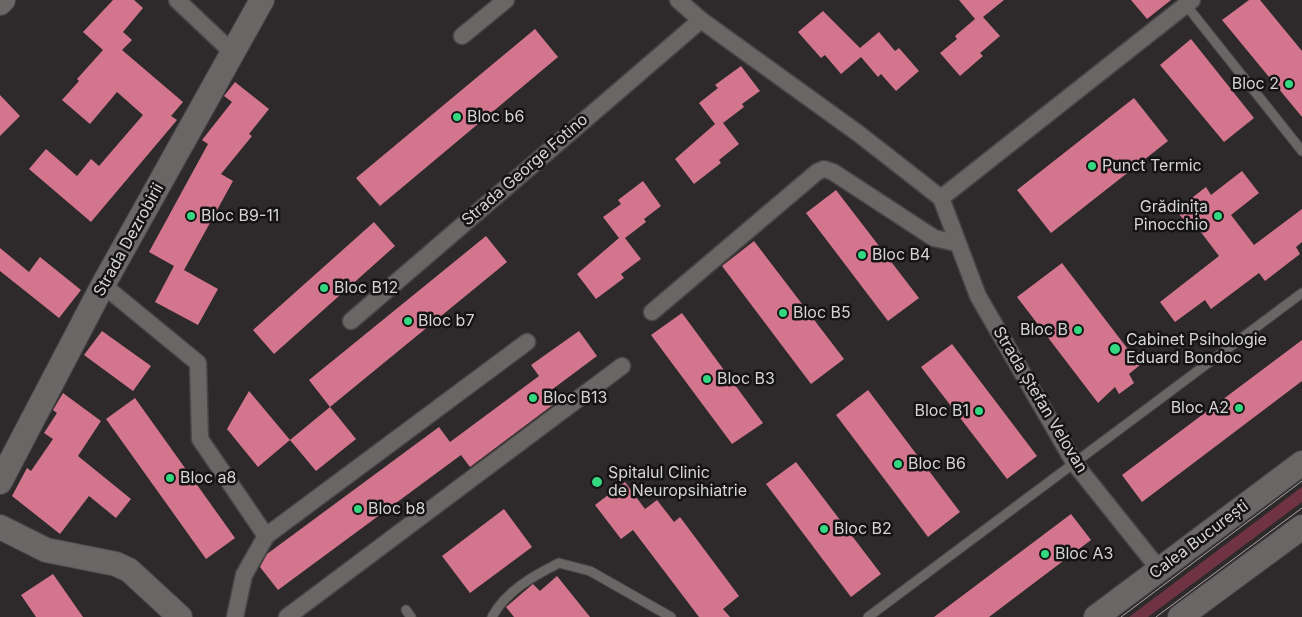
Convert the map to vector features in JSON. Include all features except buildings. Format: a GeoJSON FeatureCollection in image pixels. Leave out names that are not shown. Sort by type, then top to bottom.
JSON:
{"type":"FeatureCollection","features":[{"type":"Feature","properties":{"kind":"street"},"geometry":{"type":"LineString","coordinates":[[0,3],[3,0]]}},
{"type":"Feature","properties":{"kind":"street"},"geometry":{"type":"LineString","coordinates":[[177,0],[232,52]]}},
{"type":"Feature","properties":{"kind":"street","name":"Strada Dezrobirii"},"geometry":{"type":"LineString","coordinates":[[0,482],[103,286],[262,0]]}},
{"type":"Feature","properties":{"kind":"street"},"geometry":{"type":"LineString","coordinates":[[462,36],[506,0]]}},
{"type":"Feature","properties":{"kind":"street"},"geometry":{"type":"LineString","coordinates":[[678,0],[701,20],[859,134],[941,198],[1189,2]]}},
{"type":"Feature","properties":{"kind":"street","name":"Strada George Fotino"},"geometry":{"type":"LineString","coordinates":[[351,321],[701,20]]}},
{"type":"Feature","properties":{"kind":"street"},"geometry":{"type":"LineString","coordinates":[[652,312],[768,212],[817,172],[824,169],[833,172],[934,238],[956,243]]}},
{"type":"Feature","properties":{"kind":"street","name":"Strada Ștefan Velovan"},"geometry":{"type":"LineString","coordinates":[[941,198],[956,243],[978,296],[1075,464],[1159,570]]}},
{"type":"Feature","properties":{"kind":"street"},"geometry":{"type":"LineString","coordinates":[[103,286],[198,363],[200,439],[266,536]]}},
{"type":"Feature","properties":{"kind":"street"},"geometry":{"type":"LineString","coordinates":[[235,617],[244,575],[266,536],[527,342]]}},
{"type":"Feature","properties":{"kind":"street"},"geometry":{"type":"LineString","coordinates":[[286,617],[622,366]]}},
{"type":"Feature","properties":{"kind":"street","name":"Calea București"},"geometry":{"type":"LineString","coordinates":[[1096,617],[1302,463]]}},
{"type":"Feature","properties":{"kind":"street"},"geometry":{"type":"LineString","coordinates":[[0,527],[46,550],[116,564],[129,570],[180,617]]}},
{"type":"Feature","properties":{"kind":"street"},"geometry":{"type":"LineString","coordinates":[[1192,611],[1302,527]]}},
{"type":"Feature","properties":{"kind":"lane"},"geometry":{"type":"LineString","coordinates":[[1189,2],[1302,151]]}},
{"type":"Feature","properties":{"kind":"lane"},"geometry":{"type":"LineString","coordinates":[[868,617],[1302,293]]}},
{"type":"Feature","properties":{"kind":"lane"},"geometry":{"type":"LineString","coordinates":[[492,617],[500,602],[536,574],[559,563],[590,571],[671,617]]}},
{"type":"Feature","properties":{"kind":"shaded area"},"geometry":{"type":"Polygon","coordinates":[[[1302,487],[1302,502],[1148,617],[1129,617],[1302,487]]]}},
{"type":"Feature","properties":{"kind":"tram line"},"geometry":{"type":"LineString","coordinates":[[1121,617],[1302,481]]}},
{"type":"Feature","properties":{"kind":"tram line"},"geometry":{"type":"LineString","coordinates":[[1156,617],[1302,508]]}},
{"type":"Feature","properties":{"kind":"place","name":"Bloc 2"},"geometry":{"type":"Point","coordinates":[1289,84]}},
{"type":"Feature","properties":{"kind":"place","name":"Bloc b6"},"geometry":{"type":"Point","coordinates":[457,117]}},
{"type":"Feature","properties":{"kind":"place","name":"Punct Termic"},"geometry":{"type":"Point","coordinates":[1092,166]}},
{"type":"Feature","properties":{"kind":"place","name":"Bloc B9-11"},"geometry":{"type":"Point","coordinates":[191,216]}},
{"type":"Feature","properties":{"kind":"place","name":"Grădinița Pinocchio"},"geometry":{"type":"Point","coordinates":[1218,216]}},
{"type":"Feature","properties":{"kind":"place","name":"Bloc B4"},"geometry":{"type":"Point","coordinates":[862,255]}},
{"type":"Feature","properties":{"kind":"place","name":"Bloc B12"},"geometry":{"type":"Point","coordinates":[324,288]}},
{"type":"Feature","properties":{"kind":"place","name":"Bloc B5"},"geometry":{"type":"Point","coordinates":[783,313]}},
{"type":"Feature","properties":{"kind":"place","name":"Bloc b7"},"geometry":{"type":"Point","coordinates":[408,321]}},
{"type":"Feature","properties":{"kind":"place","name":"Bloc B"},"geometry":{"type":"Point","coordinates":[1078,330]}},
{"type":"Feature","properties":{"kind":"place","name":"Cabinet Psihologie Eduard Bondoc"},"geometry":{"type":"Point","coordinates":[1115,349]}},
{"type":"Feature","properties":{"kind":"place","name":"Bloc B3"},"geometry":{"type":"Point","coordinates":[707,379]}},
{"type":"Feature","properties":{"kind":"place","name":"Bloc B13"},"geometry":{"type":"Point","coordinates":[533,398]}},
{"type":"Feature","properties":{"kind":"place","name":"Bloc A2"},"geometry":{"type":"Point","coordinates":[1239,408]}},
{"type":"Feature","properties":{"kind":"place","name":"Bloc B1"},"geometry":{"type":"Point","coordinates":[979,411]}},
{"type":"Feature","properties":{"kind":"place","name":"Bloc B6"},"geometry":{"type":"Point","coordinates":[898,464]}},
{"type":"Feature","properties":{"kind":"place","name":"Bloc a8"},"geometry":{"type":"Point","coordinates":[170,478]}},
{"type":"Feature","properties":{"kind":"place","name":"Spitalul Clinic de Neuropsihiatrie"},"geometry":{"type":"Point","coordinates":[597,482]}},
{"type":"Feature","properties":{"kind":"place","name":"Bloc b8"},"geometry":{"type":"Point","coordinates":[358,509]}},
{"type":"Feature","properties":{"kind":"place","name":"Bloc B2"},"geometry":{"type":"Point","coordinates":[824,529]}},
{"type":"Feature","properties":{"kind":"place","name":"Bloc A3"},"geometry":{"type":"Point","coordinates":[1045,554]}}]}
